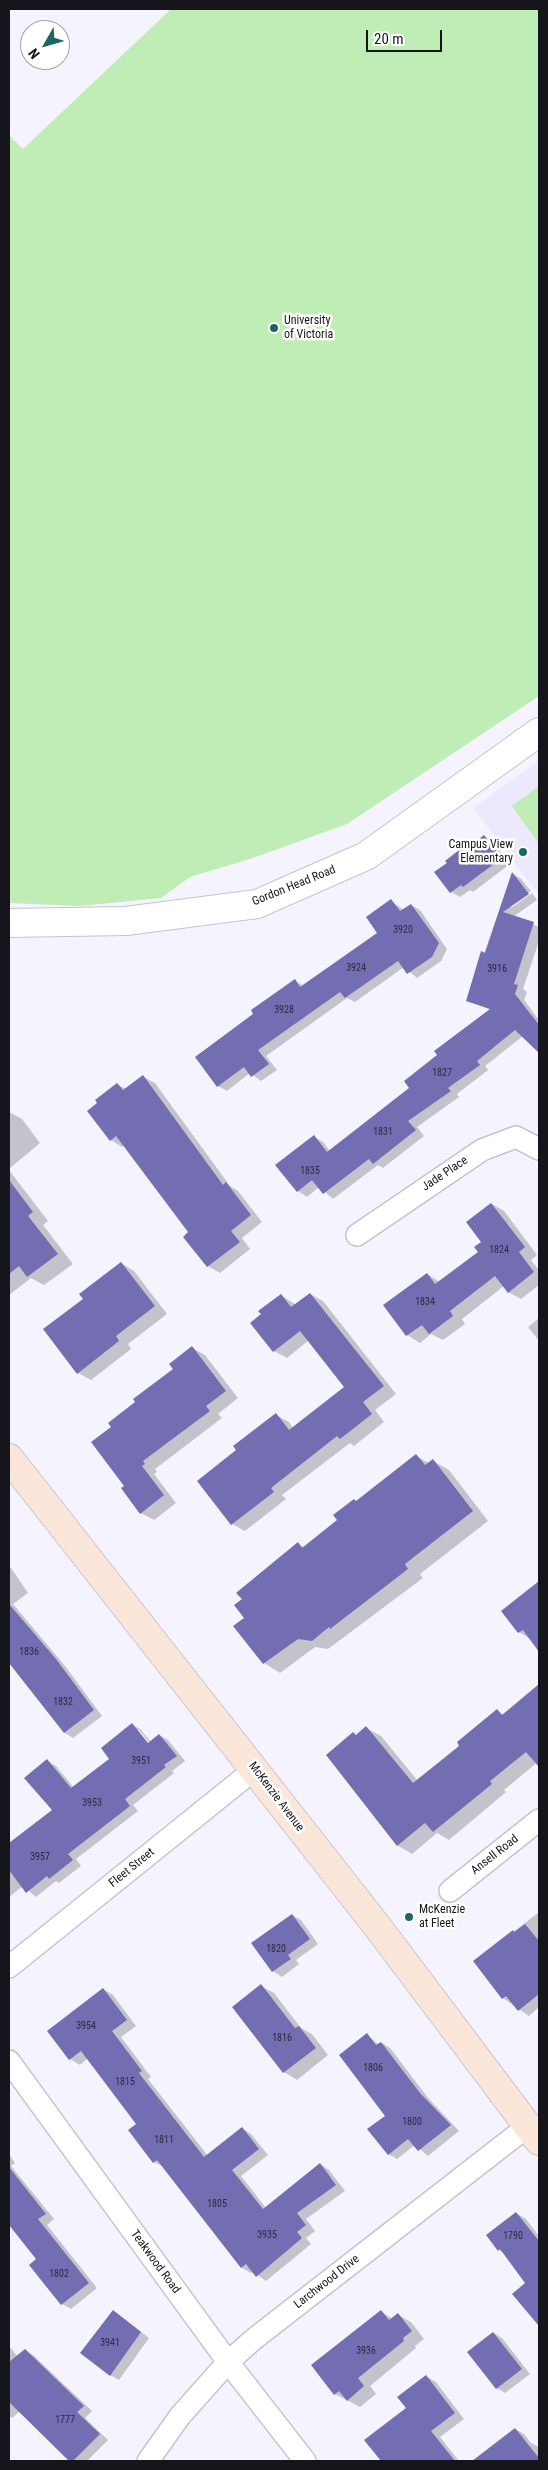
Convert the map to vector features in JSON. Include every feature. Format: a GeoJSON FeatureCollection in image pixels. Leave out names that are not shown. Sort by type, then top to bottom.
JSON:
{"type":"FeatureCollection","features":[{"type":"Feature","properties":{"kind":"main road","name":"McKenzie Avenue"},"geometry":{"type":"LineString","coordinates":[[9,1458],[255,1769],[533,2133]]}},
{"type":"Feature","properties":{"kind":"street","name":"Gordon Head Road"},"geometry":{"type":"LineString","coordinates":[[9,923],[126,921],[257,904],[366,856],[539,732]]}},
{"type":"Feature","properties":{"kind":"street","name":"Jade Place"},"geometry":{"type":"LineString","coordinates":[[357,1235],[482,1150],[516,1137],[539,1150]]}},
{"type":"Feature","properties":{"kind":"street","name":"Fleet Street"},"geometry":{"type":"LineString","coordinates":[[9,1967],[255,1769]]}},
{"type":"Feature","properties":{"kind":"street","name":"Ansell Road"},"geometry":{"type":"LineString","coordinates":[[450,1891],[539,1820]]}},
{"type":"Feature","properties":{"kind":"street","name":"Teakwood Road"},"geometry":{"type":"LineString","coordinates":[[9,2061],[228,2362],[305,2461]]}},
{"type":"Feature","properties":{"kind":"street","name":"Larchwood Drive"},"geometry":{"type":"LineString","coordinates":[[148,2461],[180,2416],[228,2362],[254,2339],[533,2133]]}},
{"type":"Feature","properties":{"kind":"shaded area","name":"Campus View Elementary"},"geometry":{"type":"Polygon","coordinates":[[[539,760],[539,895],[473,808],[539,760]]]}},
{"type":"Feature","properties":{"kind":"green space","name":"University of Victoria"},"geometry":{"type":"Polygon","coordinates":[[[171,9],[539,9],[539,696],[347,824],[253,858],[190,877],[161,898],[80,906],[9,903],[9,135],[23,149],[171,9]]]}},
{"type":"Feature","properties":{"kind":"green space"},"geometry":{"type":"Polygon","coordinates":[[[539,786],[539,844],[512,806],[539,786]]]}},
{"type":"Feature","properties":{"kind":"building"},"geometry":{"type":"Polygon","coordinates":[[[484,835],[502,858],[463,887],[461,885],[450,893],[434,872],[447,863],[445,861],[468,843],[470,846],[484,835]]]}},
{"type":"Feature","properties":{"kind":"building"},"geometry":{"type":"Polygon","coordinates":[[[512,872],[529,894],[503,912],[534,922],[514,984],[518,985],[515,994],[539,1025],[539,1053],[515,1030],[477,1061],[480,1065],[448,1088],[451,1091],[408,1121],[416,1130],[373,1164],[369,1159],[323,1194],[312,1180],[297,1192],[275,1165],[314,1135],[327,1152],[409,1088],[404,1081],[437,1055],[434,1051],[490,1009],[466,1001],[481,951],[485,953],[512,872]]]}},
{"type":"Feature","properties":{"kind":"building"},"geometry":{"type":"Polygon","coordinates":[[[391,899],[400,911],[411,904],[439,943],[432,957],[407,974],[398,961],[345,998],[340,992],[258,1050],[269,1064],[251,1077],[244,1067],[217,1087],[195,1057],[253,1014],[251,1010],[295,979],[300,987],[377,933],[366,917],[391,899]]]}},
{"type":"Feature","properties":{"kind":"building"},"geometry":{"type":"Polygon","coordinates":[[[143,1075],[223,1185],[226,1182],[251,1215],[231,1231],[240,1242],[207,1267],[183,1237],[188,1232],[116,1136],[110,1141],[87,1111],[97,1103],[95,1100],[117,1083],[123,1090],[143,1075]]]}},
{"type":"Feature","properties":{"kind":"building"},"geometry":{"type":"Polygon","coordinates":[[[9,1180],[33,1212],[28,1216],[58,1254],[27,1277],[19,1266],[9,1274],[9,1180]]]}},
{"type":"Feature","properties":{"kind":"building"},"geometry":{"type":"Polygon","coordinates":[[[491,1203],[525,1247],[519,1252],[534,1272],[508,1293],[495,1276],[450,1311],[453,1316],[429,1334],[422,1325],[406,1336],[383,1305],[427,1273],[435,1284],[478,1252],[474,1247],[481,1242],[466,1222],[491,1203]]]}},
{"type":"Feature","properties":{"kind":"building"},"geometry":{"type":"Polygon","coordinates":[[[121,1262],[155,1306],[116,1336],[119,1341],[77,1374],[43,1329],[83,1299],[79,1294],[121,1262]]]}},
{"type":"Feature","properties":{"kind":"building"},"geometry":{"type":"Polygon","coordinates":[[[310,1293],[384,1386],[363,1402],[372,1414],[340,1439],[337,1436],[271,1488],[274,1492],[231,1525],[197,1481],[236,1450],[233,1446],[276,1413],[289,1430],[344,1387],[300,1331],[273,1352],[250,1323],[261,1314],[258,1311],[281,1294],[291,1307],[310,1293]]]}},
{"type":"Feature","properties":{"kind":"building"},"geometry":{"type":"Polygon","coordinates":[[[192,1346],[226,1391],[206,1406],[210,1411],[143,1461],[145,1464],[142,1466],[164,1495],[140,1514],[121,1488],[124,1486],[91,1442],[111,1427],[108,1423],[135,1402],[133,1399],[173,1369],[169,1364],[192,1346]]]}},
{"type":"Feature","properties":{"kind":"building"},"geometry":{"type":"Polygon","coordinates":[[[416,1454],[425,1465],[433,1459],[473,1511],[405,1564],[408,1569],[330,1629],[329,1627],[312,1641],[298,1639],[263,1664],[233,1626],[244,1618],[234,1605],[242,1599],[236,1593],[298,1542],[302,1548],[337,1520],[333,1515],[354,1499],[356,1501],[416,1454]]]}},
{"type":"Feature","properties":{"kind":"building"},"geometry":{"type":"Polygon","coordinates":[[[539,1581],[539,1652],[523,1630],[518,1633],[501,1611],[539,1581]]]}},
{"type":"Feature","properties":{"kind":"building"},"geometry":{"type":"Polygon","coordinates":[[[9,1604],[56,1659],[94,1710],[64,1733],[9,1663],[9,1604]]]}},
{"type":"Feature","properties":{"kind":"building"},"geometry":{"type":"Polygon","coordinates":[[[539,1684],[539,1767],[526,1752],[490,1781],[492,1784],[433,1832],[425,1823],[397,1846],[326,1755],[353,1732],[356,1735],[366,1726],[413,1783],[459,1746],[457,1742],[497,1709],[502,1715],[539,1684]]]}},
{"type":"Feature","properties":{"kind":"building"},"geometry":{"type":"Polygon","coordinates":[[[132,1723],[148,1743],[159,1734],[177,1756],[125,1799],[130,1806],[68,1854],[73,1860],[49,1879],[47,1876],[26,1893],[9,1870],[9,1843],[52,1810],[24,1778],[47,1759],[71,1788],[109,1759],[101,1748],[132,1723]]]}},
{"type":"Feature","properties":{"kind":"building"},"geometry":{"type":"Polygon","coordinates":[[[292,1914],[310,1939],[288,1955],[291,1959],[272,1972],[251,1943],[292,1914]]]}},
{"type":"Feature","properties":{"kind":"building"},"geometry":{"type":"Polygon","coordinates":[[[525,1924],[539,1941],[539,1994],[518,2011],[506,1996],[502,1999],[473,1961],[513,1930],[514,1932],[525,1924]]]}},
{"type":"Feature","properties":{"kind":"building"},"geometry":{"type":"Polygon","coordinates":[[[261,1984],[295,2028],[299,2026],[316,2048],[283,2073],[232,2007],[261,1984]]]}},
{"type":"Feature","properties":{"kind":"building"},"geometry":{"type":"Polygon","coordinates":[[[103,1988],[127,2020],[112,2031],[142,2071],[139,2073],[204,2157],[242,2127],[259,2149],[232,2170],[263,2209],[320,2163],[336,2185],[297,2213],[306,2225],[297,2232],[302,2238],[256,2277],[246,2264],[241,2268],[157,2160],[153,2163],[128,2130],[136,2124],[81,2051],[69,2060],[47,2031],[103,1988]]]}},
{"type":"Feature","properties":{"kind":"building"},"geometry":{"type":"Polygon","coordinates":[[[367,2033],[376,2045],[381,2042],[420,2093],[451,2125],[418,2151],[408,2139],[388,2155],[367,2129],[385,2116],[339,2055],[367,2033]]]}},
{"type":"Feature","properties":{"kind":"building"},"geometry":{"type":"Polygon","coordinates":[[[9,2167],[46,2214],[38,2219],[89,2283],[61,2305],[29,2265],[36,2259],[9,2225],[9,2167]]]}},
{"type":"Feature","properties":{"kind":"building"},"geometry":{"type":"Polygon","coordinates":[[[516,2212],[539,2241],[539,2326],[512,2294],[525,2283],[500,2249],[498,2251],[486,2235],[516,2212]]]}},
{"type":"Feature","properties":{"kind":"building"},"geometry":{"type":"Polygon","coordinates":[[[113,2310],[141,2332],[110,2376],[80,2353],[113,2310]]]}},
{"type":"Feature","properties":{"kind":"building"},"geometry":{"type":"Polygon","coordinates":[[[381,2310],[389,2320],[398,2313],[412,2331],[403,2338],[404,2341],[358,2378],[364,2386],[347,2401],[339,2391],[334,2395],[311,2365],[381,2310]]]}},
{"type":"Feature","properties":{"kind":"building"},"geometry":{"type":"Polygon","coordinates":[[[493,2332],[522,2369],[496,2389],[467,2352],[493,2332]]]}},
{"type":"Feature","properties":{"kind":"building"},"geometry":{"type":"Polygon","coordinates":[[[25,2349],[84,2406],[77,2412],[100,2434],[73,2461],[69,2461],[9,2402],[9,2362],[25,2349]]]}},
{"type":"Feature","properties":{"kind":"building"},"geometry":{"type":"Polygon","coordinates":[[[426,2375],[455,2413],[431,2431],[455,2461],[381,2461],[364,2440],[406,2408],[397,2397],[426,2375]]]}},
{"type":"Feature","properties":{"kind":"building"},"geometry":{"type":"Polygon","coordinates":[[[515,2428],[539,2458],[539,2461],[472,2461],[515,2428]]]}},
{"type":"Feature","properties":{"kind":"place","name":"University of Victoria"},"geometry":{"type":"Point","coordinates":[274,328]}},
{"type":"Feature","properties":{"kind":"place","name":"Campus View Elementary"},"geometry":{"type":"Point","coordinates":[523,852]}},
{"type":"Feature","properties":{"kind":"place","name":"McKenzie at Fleet"},"geometry":{"type":"Point","coordinates":[409,1917]}}]}
